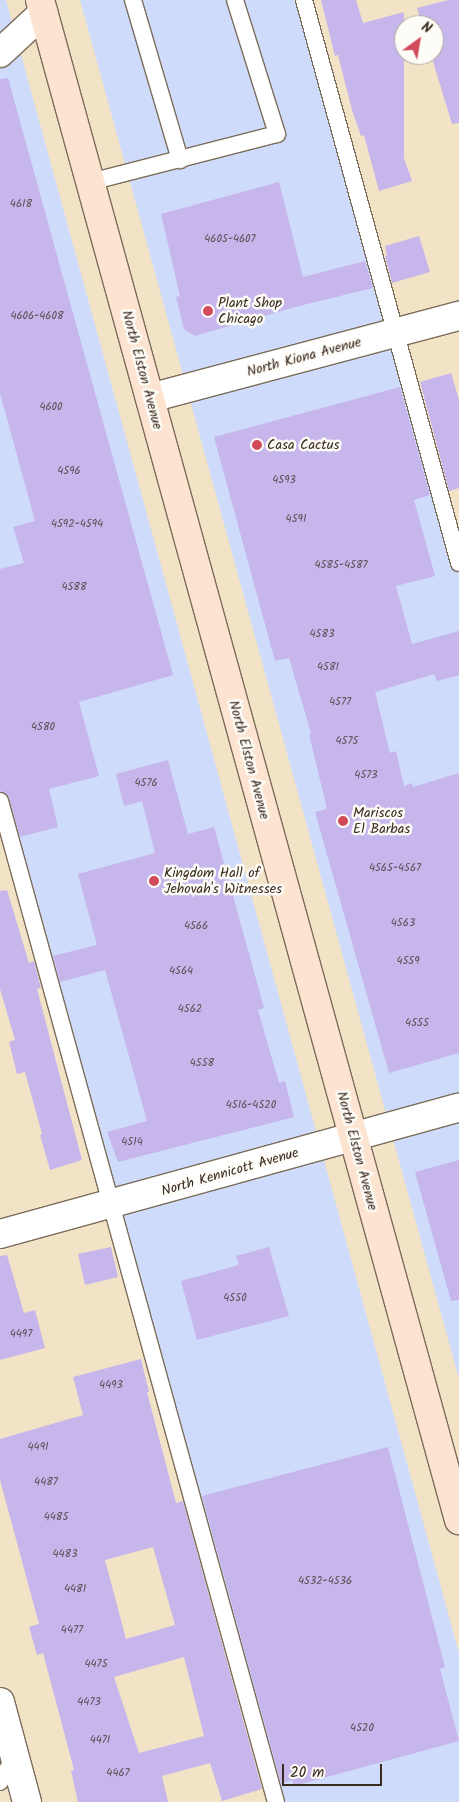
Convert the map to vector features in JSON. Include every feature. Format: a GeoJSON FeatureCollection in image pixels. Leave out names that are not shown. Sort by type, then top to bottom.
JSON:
{"type":"FeatureCollection","features":[{"type":"Feature","properties":{"kind":"main road","name":"North Elston Avenue"},"geometry":{"type":"LineString","coordinates":[[41,7],[459,1520]]}},
{"type":"Feature","properties":{"kind":"street"},"geometry":{"type":"LineString","coordinates":[[0,53],[41,7]]}},
{"type":"Feature","properties":{"kind":"street","name":"North Kiona Avenue"},"geometry":{"type":"LineString","coordinates":[[150,398],[459,316]]}},
{"type":"Feature","properties":{"kind":"street","name":"North Kennicott Avenue"},"geometry":{"type":"LineString","coordinates":[[0,1234],[459,1108]]}},
{"type":"Feature","properties":{"kind":"street"},"geometry":{"type":"LineString","coordinates":[[0,1702],[27,1802]]}},
{"type":"Feature","properties":{"kind":"lane"},"geometry":{"type":"LineString","coordinates":[[133,0],[180,160]]}},
{"type":"Feature","properties":{"kind":"lane"},"geometry":{"type":"LineString","coordinates":[[90,182],[277,134],[235,0]]}},
{"type":"Feature","properties":{"kind":"lane"},"geometry":{"type":"LineString","coordinates":[[304,0],[459,563]]}},
{"type":"Feature","properties":{"kind":"lane"},"geometry":{"type":"LineString","coordinates":[[0,801],[276,1802]]}},
{"type":"Feature","properties":{"kind":"lane"},"geometry":{"type":"LineString","coordinates":[[0,1782],[15,1756]]}},
{"type":"Feature","properties":{"kind":"shaded area"},"geometry":{"type":"Polygon","coordinates":[[[0,0],[6,0],[459,1653],[459,1802],[276,1802],[0,798],[0,0]]]}},
{"type":"Feature","properties":{"kind":"shaded area"},"geometry":{"type":"Polygon","coordinates":[[[80,0],[309,0],[459,549],[459,1379],[80,0]]]}},
{"type":"Feature","properties":{"kind":"building"},"geometry":{"type":"Polygon","coordinates":[[[321,0],[356,0],[363,23],[404,12],[404,15],[394,15],[394,65],[404,65],[404,158],[412,181],[379,191],[364,135],[361,136],[352,110],[338,55],[335,56],[321,0]]]}},
{"type":"Feature","properties":{"kind":"building"},"geometry":{"type":"Polygon","coordinates":[[[448,0],[459,0],[459,123],[452,124],[434,65],[444,65],[444,15],[419,15],[417,8],[448,0]]]}},
{"type":"Feature","properties":{"kind":"building"},"geometry":{"type":"Polygon","coordinates":[[[8,78],[173,675],[79,702],[99,776],[49,789],[58,827],[20,837],[9,798],[7,794],[0,791],[0,569],[24,563],[13,527],[35,521],[0,393],[0,79],[8,78]]]}},
{"type":"Feature","properties":{"kind":"building"},"geometry":{"type":"Polygon","coordinates":[[[279,182],[303,277],[365,261],[373,288],[295,307],[195,336],[184,329],[176,297],[180,296],[161,214],[279,182]]]}},
{"type":"Feature","properties":{"kind":"building"},"geometry":{"type":"Polygon","coordinates":[[[419,236],[430,272],[392,283],[385,256],[387,255],[385,246],[419,236]]]}},
{"type":"Feature","properties":{"kind":"building"},"geometry":{"type":"Polygon","coordinates":[[[451,373],[459,400],[459,488],[449,491],[420,382],[451,373]]]}},
{"type":"Feature","properties":{"kind":"building"},"geometry":{"type":"Polygon","coordinates":[[[400,387],[430,495],[414,500],[435,576],[396,586],[412,644],[459,631],[459,675],[437,681],[434,674],[375,692],[390,753],[396,751],[404,786],[412,783],[413,787],[459,773],[459,1053],[389,1073],[315,812],[327,809],[309,734],[311,733],[289,658],[275,661],[214,437],[400,387]]]}},
{"type":"Feature","properties":{"kind":"building"},"geometry":{"type":"Polygon","coordinates":[[[168,760],[188,834],[214,827],[264,1008],[258,1010],[279,1083],[285,1081],[294,1117],[118,1162],[107,1132],[147,1121],[105,970],[60,982],[53,956],[97,945],[78,874],[155,853],[142,801],[124,806],[116,774],[168,760]]]}},
{"type":"Feature","properties":{"kind":"building"},"geometry":{"type":"Polygon","coordinates":[[[7,890],[29,963],[34,961],[41,988],[37,989],[82,1160],[50,1170],[25,1072],[17,1074],[9,1042],[15,1040],[0,989],[0,891],[7,890]]]}},
{"type":"Feature","properties":{"kind":"building"},"geometry":{"type":"Polygon","coordinates":[[[459,1160],[459,1300],[451,1301],[415,1172],[459,1160]]]}},
{"type":"Feature","properties":{"kind":"building"},"geometry":{"type":"Polygon","coordinates":[[[111,1247],[118,1277],[85,1285],[78,1254],[111,1247]]]}},
{"type":"Feature","properties":{"kind":"building"},"geometry":{"type":"Polygon","coordinates":[[[269,1247],[289,1316],[197,1340],[181,1281],[239,1265],[236,1256],[269,1247]]]}},
{"type":"Feature","properties":{"kind":"building"},"geometry":{"type":"Polygon","coordinates":[[[7,1255],[24,1313],[35,1310],[45,1348],[0,1360],[0,1256],[7,1255]]]}},
{"type":"Feature","properties":{"kind":"building"},"geometry":{"type":"Polygon","coordinates":[[[141,1359],[149,1392],[147,1392],[176,1503],[183,1501],[262,1789],[222,1801],[210,1763],[162,1776],[168,1802],[78,1802],[71,1771],[74,1770],[43,1653],[37,1655],[29,1627],[39,1624],[0,1480],[0,1439],[83,1415],[73,1377],[141,1359]],[[153,1547],[105,1560],[126,1639],[175,1625],[153,1547]],[[184,1657],[114,1677],[139,1753],[204,1736],[184,1657]]]}},
{"type":"Feature","properties":{"kind":"building"},"geometry":{"type":"Polygon","coordinates":[[[388,1447],[445,1667],[440,1669],[459,1741],[294,1786],[292,1780],[281,1783],[202,1496],[388,1447]]]}},
{"type":"Feature","properties":{"kind":"place","name":"Plant Shop Chicago"},"geometry":{"type":"Point","coordinates":[208,311]}},
{"type":"Feature","properties":{"kind":"place","name":"Casa Cactus"},"geometry":{"type":"Point","coordinates":[257,445]}},
{"type":"Feature","properties":{"kind":"place","name":"Mariscos El Barbas"},"geometry":{"type":"Point","coordinates":[343,821]}},
{"type":"Feature","properties":{"kind":"place","name":"Kingdom Hall of Jehovah's Witnesses"},"geometry":{"type":"Point","coordinates":[154,881]}}]}
